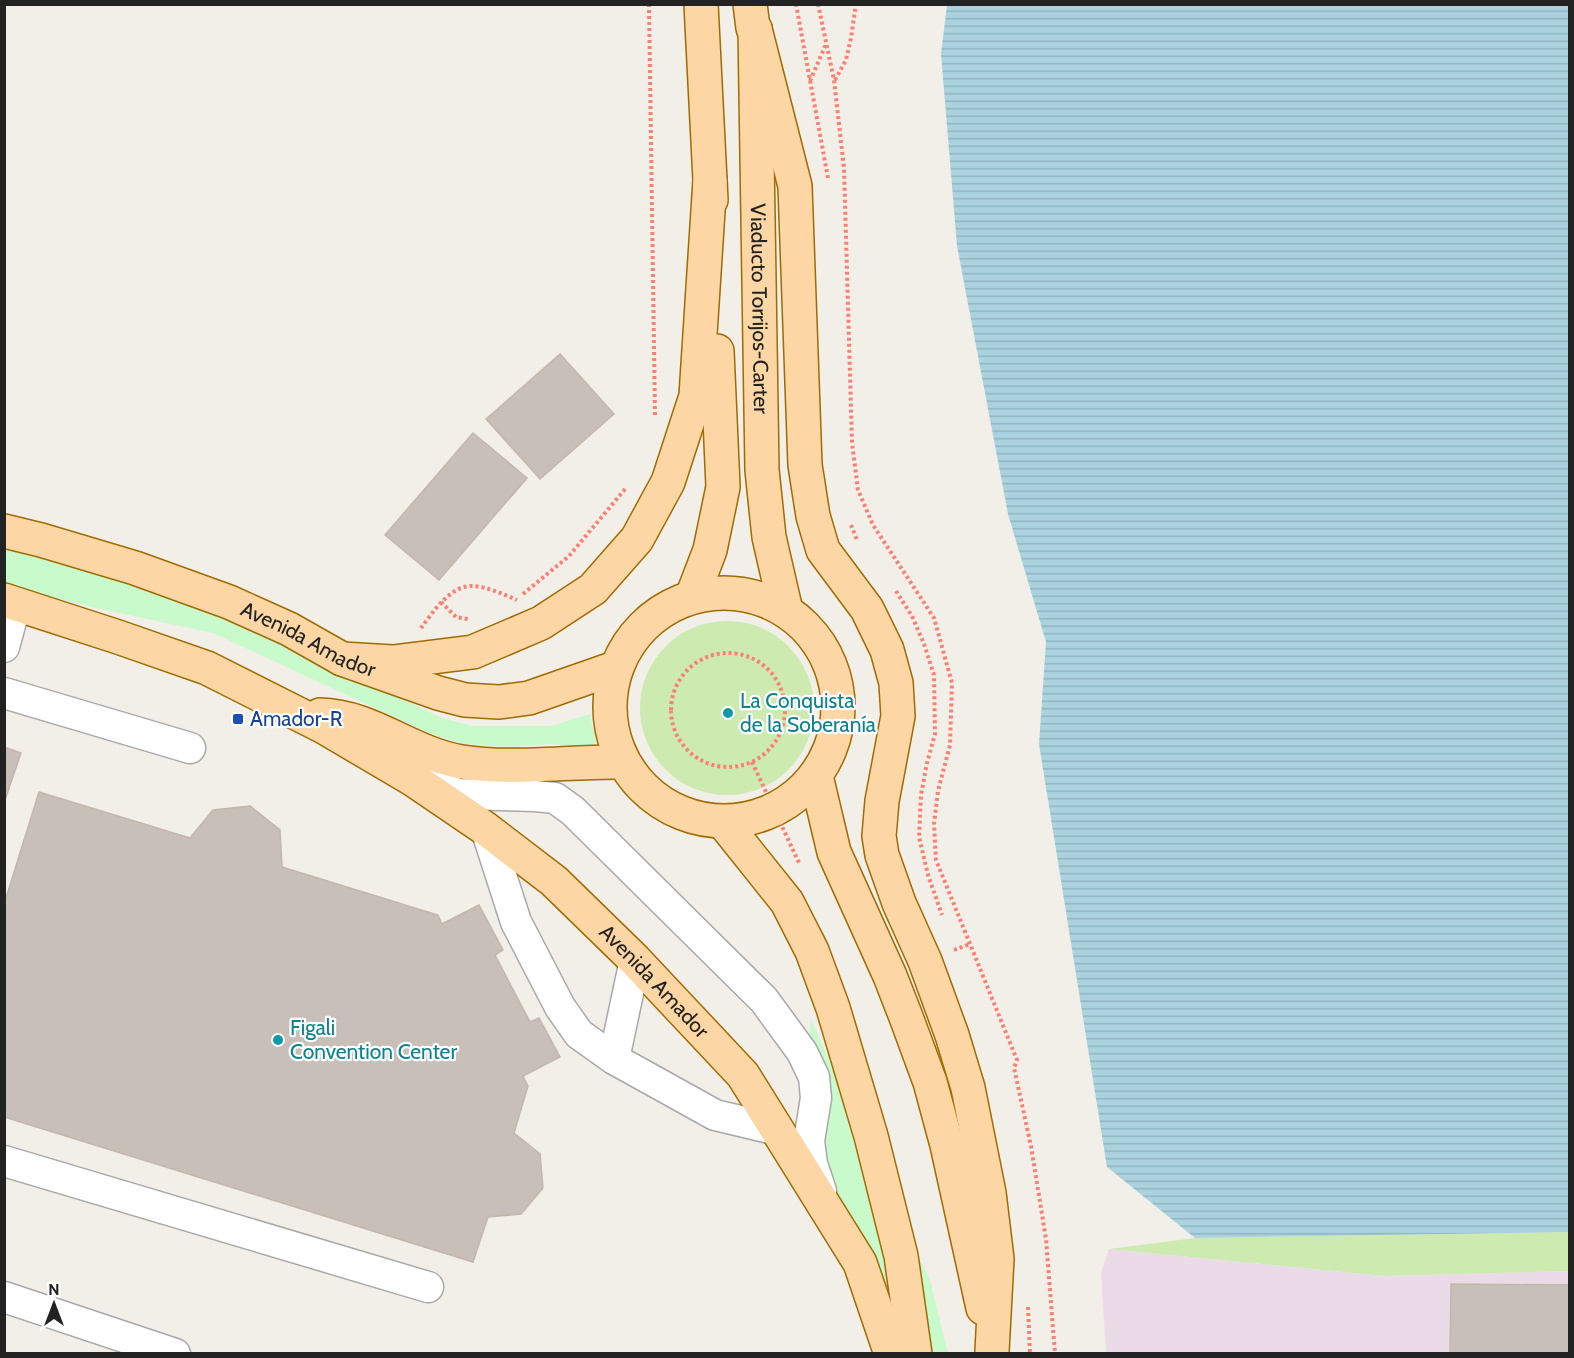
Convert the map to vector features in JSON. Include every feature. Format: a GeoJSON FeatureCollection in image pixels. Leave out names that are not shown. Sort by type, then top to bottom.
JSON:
{"type":"FeatureCollection","features":[{"type":"Feature","properties":{"kind":"main road","name":"Viaducto Torrijos-Carter"},"geometry":{"type":"LineString","coordinates":[[692,597],[710,550],[723,487],[701,4]]}},
{"type":"Feature","properties":{"kind":"main road","name":"Viaducto Torrijos-Carter"},"geometry":{"type":"LineString","coordinates":[[753,17],[762,470],[769,537],[786,611]]}},
{"type":"Feature","properties":{"kind":"main road"},"geometry":{"type":"LineString","coordinates":[[753,17],[795,186],[805,465],[813,516],[823,550],[867,609],[887,650],[896,683],[898,716],[882,801],[879,836],[882,855],[898,903],[925,961],[952,1035],[968,1088],[989,1193],[997,1259],[992,1352]]}},
{"type":"Feature","properties":{"kind":"main road"},"geometry":{"type":"LineString","coordinates":[[342,659],[393,662],[472,652],[541,623],[593,589],[637,539],[668,482],[696,396],[710,180]]}},
{"type":"Feature","properties":{"kind":"main road","name":"Avenida Amador"},"geometry":{"type":"LineString","coordinates":[[4,531],[135,568],[229,602],[289,629],[342,659],[438,693],[465,700],[499,702],[530,698],[615,668]]}},
{"type":"Feature","properties":{"kind":"main road"},"geometry":{"type":"LineString","coordinates":[[725,592],[757,597],[786,611],[807,628],[824,649],[834,674],[839,700],[837,727],[830,753],[816,776],[790,801],[759,817],[723,822],[683,815],[648,794],[622,762],[611,732],[608,700],[615,668],[628,644],[645,623],[667,607],[692,597],[725,592]]}},
{"type":"Feature","properties":{"kind":"main road","name":"Avenida Amador"},"geometry":{"type":"LineString","coordinates":[[10,602],[207,668],[324,727],[414,780],[486,829],[554,881],[635,960],[743,1075],[860,1263],[891,1353]]}},
{"type":"Feature","properties":{"kind":"main road","name":"Avenida Amador"},"geometry":{"type":"LineString","coordinates":[[297,714],[354,719],[430,754],[462,762],[508,765],[590,761],[622,762]]}},
{"type":"Feature","properties":{"kind":"main road"},"geometry":{"type":"LineString","coordinates":[[816,776],[834,852],[890,976],[930,1082],[947,1145],[992,1352]]}},
{"type":"Feature","properties":{"kind":"main road"},"geometry":{"type":"LineString","coordinates":[[723,822],[787,902],[812,951],[833,1008],[871,1136],[902,1256],[915,1353]]}},
{"type":"Feature","properties":{"kind":"lane"},"geometry":{"type":"LineString","coordinates":[[4,647],[10,602]]}},
{"type":"Feature","properties":{"kind":"lane"},"geometry":{"type":"LineString","coordinates":[[4,693],[190,748]]}},
{"type":"Feature","properties":{"kind":"lane"},"geometry":{"type":"LineString","coordinates":[[414,780],[459,794],[555,798],[573,811],[764,1000],[798,1046],[814,1077],[816,1098],[808,1141],[812,1164],[826,1207]]}},
{"type":"Feature","properties":{"kind":"lane"},"geometry":{"type":"LineString","coordinates":[[486,829],[516,922],[560,1007],[579,1034],[614,1059],[715,1115],[778,1130]]}},
{"type":"Feature","properties":{"kind":"lane"},"geometry":{"type":"LineString","coordinates":[[614,1059],[635,960]]}},
{"type":"Feature","properties":{"kind":"lane"},"geometry":{"type":"LineString","coordinates":[[4,1161],[428,1287]]}},
{"type":"Feature","properties":{"kind":"lane"},"geometry":{"type":"LineString","coordinates":[[4,1297],[175,1353]]}},
{"type":"Feature","properties":{"kind":"path"},"geometry":{"type":"LineString","coordinates":[[649,4],[655,413],[652,424]]}},
{"type":"Feature","properties":{"kind":"path"},"geometry":{"type":"LineString","coordinates":[[834,80],[846,60],[856,4]]}},
{"type":"Feature","properties":{"kind":"path"},"geometry":{"type":"LineString","coordinates":[[810,83],[826,43]]}},
{"type":"Feature","properties":{"kind":"path"},"geometry":{"type":"LineString","coordinates":[[507,605],[517,600],[569,556],[623,493],[628,484]]}},
{"type":"Feature","properties":{"kind":"path"},"geometry":{"type":"LineString","coordinates":[[393,662],[441,602],[458,590],[470,586],[485,588],[517,600]]}},
{"type":"Feature","properties":{"kind":"path"},"geometry":{"type":"LineString","coordinates":[[441,602],[456,617],[472,619]]}},
{"type":"Feature","properties":{"kind":"path"},"geometry":{"type":"LineString","coordinates":[[727,653],[744,655],[759,662],[772,673],[781,687],[786,703],[783,728],[771,749],[758,760],[740,767],[720,767],[702,761],[686,750],[675,734],[670,715],[672,696],[680,678],[693,664],[711,655],[727,653]]}},
{"type":"Feature","properties":{"kind":"shaded area"},"geometry":{"type":"Polygon","coordinates":[[[1109,1249],[1384,1276],[1569,1271],[1569,1353],[1106,1353],[1101,1273],[1109,1249]]]}},
{"type":"Feature","properties":{"kind":"green space"},"geometry":{"type":"Polygon","coordinates":[[[5,542],[212,609],[442,718],[472,726],[551,726],[590,714],[597,749],[551,744],[509,747],[464,744],[431,734],[213,633],[5,586],[5,542]]]}},
{"type":"Feature","properties":{"kind":"green space"},"geometry":{"type":"Polygon","coordinates":[[[727,621],[760,627],[789,646],[808,675],[814,708],[808,741],[789,770],[760,789],[727,795],[694,789],[665,770],[646,741],[640,708],[646,675],[665,646],[694,627],[727,621]]]}},
{"type":"Feature","properties":{"kind":"green space"},"geometry":{"type":"Polygon","coordinates":[[[811,1019],[875,1167],[930,1280],[948,1353],[909,1353],[875,1263],[827,1173],[809,1042],[811,1019]]]}},
{"type":"Feature","properties":{"kind":"green space"},"geometry":{"type":"Polygon","coordinates":[[[1569,1232],[1570,1271],[1384,1276],[1109,1249],[1195,1238],[1569,1232]]]}},
{"type":"Feature","properties":{"kind":"water"},"geometry":{"type":"Polygon","coordinates":[[[947,5],[1569,5],[1569,1232],[1195,1238],[1107,1167],[1039,744],[1046,642],[1008,514],[957,246],[941,54],[947,5]]]}},
{"type":"Feature","properties":{"kind":"building"},"geometry":{"type":"Polygon","coordinates":[[[560,354],[614,414],[540,479],[486,419],[560,354]]]}},
{"type":"Feature","properties":{"kind":"building"},"geometry":{"type":"Polygon","coordinates":[[[473,433],[527,478],[439,580],[385,535],[473,433]]]}},
{"type":"Feature","properties":{"kind":"building"},"geometry":{"type":"Polygon","coordinates":[[[4,747],[21,753],[4,803],[4,747]]]}},
{"type":"Feature","properties":{"kind":"building","name":"Figali Convention Center"},"geometry":{"type":"Polygon","coordinates":[[[39,792],[190,838],[213,810],[250,806],[280,830],[282,867],[438,915],[442,924],[479,905],[503,950],[495,955],[530,1022],[539,1018],[560,1057],[523,1076],[528,1086],[514,1133],[540,1154],[543,1188],[521,1214],[488,1217],[473,1262],[4,1117],[4,898],[6,898],[39,792]]]}},
{"type":"Feature","properties":{"kind":"building"},"geometry":{"type":"Polygon","coordinates":[[[1451,1284],[1570,1285],[1570,1354],[1450,1354],[1451,1284]]]}},
{"type":"Feature","properties":{"kind":"place","name":"La Conquista de la Soberanía"},"geometry":{"type":"Point","coordinates":[728,713]}},
{"type":"Feature","properties":{"kind":"place","name":"Amador-R"},"geometry":{"type":"Point","coordinates":[238,719]}},
{"type":"Feature","properties":{"kind":"place","name":"Figali Convention Center"},"geometry":{"type":"Point","coordinates":[278,1040]}}]}
